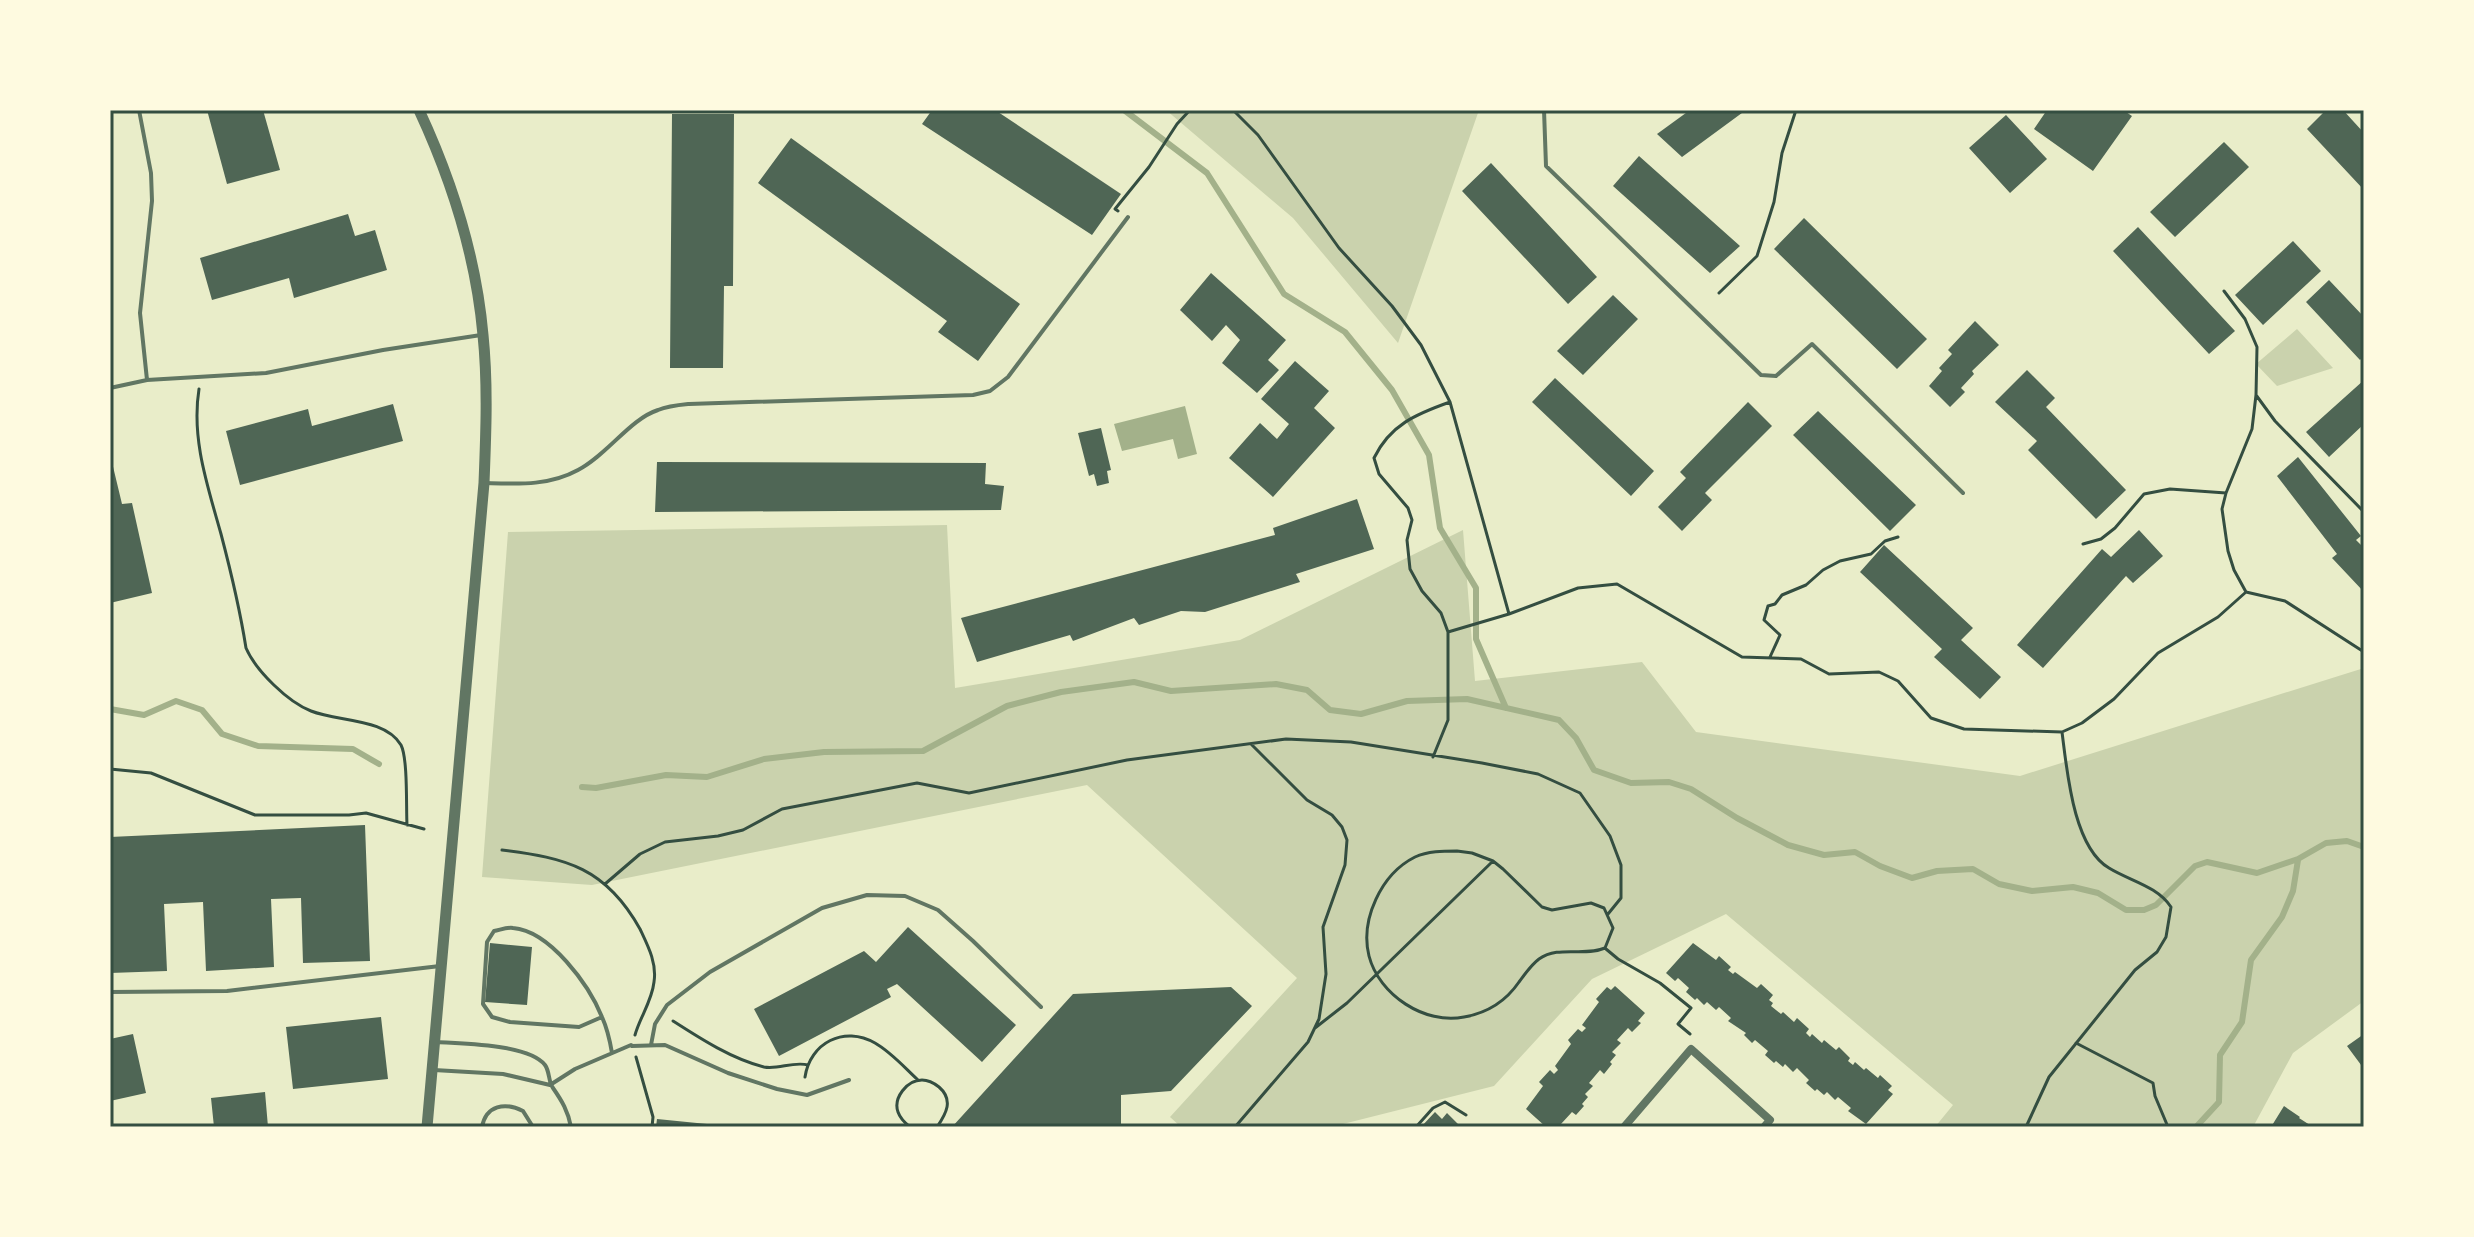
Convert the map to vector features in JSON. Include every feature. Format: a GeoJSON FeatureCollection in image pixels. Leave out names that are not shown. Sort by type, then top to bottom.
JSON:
{"type":"FeatureCollection","features":[{"type":"Feature","properties":{"kind":"street"},"geometry":{"type":"LineString","coordinates":[[419,110],[446,174],[463,227],[476,284],[483,334],[487,415],[484,483],[427,1127]]}},
{"type":"Feature","properties":{"kind":"street"},"geometry":{"type":"LineString","coordinates":[[1624,1127],[1691,1049],[1770,1120],[1764,1127]]}},
{"type":"Feature","properties":{"kind":"lane"},"geometry":{"type":"LineString","coordinates":[[139,110],[151,187],[150,228],[141,282],[140,313],[147,380]]}},
{"type":"Feature","properties":{"kind":"lane"},"geometry":{"type":"LineString","coordinates":[[1544,110],[1546,166],[1761,375],[1776,376],[1812,344],[1963,493]]}},
{"type":"Feature","properties":{"kind":"lane"},"geometry":{"type":"LineString","coordinates":[[484,483],[522,484],[559,479],[595,460],[645,416],[670,406],[973,395],[990,391],[1020,363],[1128,217]]}},
{"type":"Feature","properties":{"kind":"lane"},"geometry":{"type":"LineString","coordinates":[[110,388],[147,380],[266,373],[483,334]]}},
{"type":"Feature","properties":{"kind":"lane"},"geometry":{"type":"LineString","coordinates":[[651,1045],[655,1024],[667,1005],[710,972],[822,908],[867,895],[905,896],[938,910],[1041,1007]]}},
{"type":"Feature","properties":{"kind":"lane"},"geometry":{"type":"LineString","coordinates":[[602,1017],[579,1027],[510,1022],[492,1017],[483,1004],[487,942],[494,931],[512,928],[532,934],[558,952],[586,986],[602,1017],[612,1053]]}},
{"type":"Feature","properties":{"kind":"lane"},"geometry":{"type":"LineString","coordinates":[[110,992],[227,991],[443,966]]}},
{"type":"Feature","properties":{"kind":"lane"},"geometry":{"type":"LineString","coordinates":[[436,1042],[494,1047],[528,1054],[543,1063],[548,1070],[550,1085],[563,1101],[571,1127]]}},
{"type":"Feature","properties":{"kind":"lane"},"geometry":{"type":"LineString","coordinates":[[433,1070],[503,1074],[550,1085],[575,1069],[631,1045],[665,1045],[728,1073],[807,1095],[849,1080]]}},
{"type":"Feature","properties":{"kind":"lane"},"geometry":{"type":"LineString","coordinates":[[482,1127],[492,1109],[504,1106],[523,1111],[533,1127]]}},
{"type":"Feature","properties":{"kind":"path"},"geometry":{"type":"LineString","coordinates":[[1128,217],[1115,209],[1190,110]]}},
{"type":"Feature","properties":{"kind":"path"},"geometry":{"type":"LineString","coordinates":[[1233,110],[1258,135],[1339,248],[1392,306],[1421,345],[1450,402],[1509,614]]}},
{"type":"Feature","properties":{"kind":"path"},"geometry":{"type":"LineString","coordinates":[[1719,293],[1757,256],[1774,202],[1782,153],[1796,110]]}},
{"type":"Feature","properties":{"kind":"path"},"geometry":{"type":"LineString","coordinates":[[2224,291],[2245,319],[2257,347],[2252,429],[2222,509],[2224,532],[2234,570],[2246,592],[2285,601],[2364,652]]}},
{"type":"Feature","properties":{"kind":"path"},"geometry":{"type":"LineString","coordinates":[[203,377],[196,412],[198,442],[251,659],[258,669],[301,706],[326,716],[383,728],[394,737],[405,756],[407,825]]}},
{"type":"Feature","properties":{"kind":"path"},"geometry":{"type":"LineString","coordinates":[[2256,395],[2275,421],[2364,512]]}},
{"type":"Feature","properties":{"kind":"path"},"geometry":{"type":"LineString","coordinates":[[1433,757],[1448,720],[1448,632],[1441,613],[1422,591],[1410,569],[1407,540],[1412,520],[1408,508],[1379,474],[1374,458],[1382,441],[1392,431],[1422,412],[1450,402]]}},
{"type":"Feature","properties":{"kind":"path"},"geometry":{"type":"LineString","coordinates":[[2083,544],[2101,539],[2115,528],[2144,494],[2170,489],[2226,493]]}},
{"type":"Feature","properties":{"kind":"path"},"geometry":{"type":"LineString","coordinates":[[1769,658],[1780,635],[1764,620],[1768,606],[1775,604],[1782,595],[1806,585],[1823,570],[1840,561],[1871,554],[1885,541],[1898,537]]}},
{"type":"Feature","properties":{"kind":"path"},"geometry":{"type":"LineString","coordinates":[[1448,632],[1509,614],[1578,588],[1617,584],[1742,657],[1801,659],[1829,674],[1879,672],[1898,681],[1931,718],[1964,729],[2062,732],[2082,723],[2114,699],[2158,653],[2218,617],[2246,592]]}},
{"type":"Feature","properties":{"kind":"path"},"geometry":{"type":"LineString","coordinates":[[2026,1127],[2049,1077],[2135,970],[2157,952],[2166,937],[2171,907],[2150,888],[2098,862],[2086,845],[2062,732]]}},
{"type":"Feature","properties":{"kind":"path"},"geometry":{"type":"LineString","coordinates":[[605,884],[640,854],[665,842],[743,830],[782,809],[917,783],[969,793],[1127,760],[1286,739],[1351,742],[1482,763],[1538,774],[1580,793],[1610,836],[1621,865],[1621,898],[1608,914]]}},
{"type":"Feature","properties":{"kind":"path"},"geometry":{"type":"LineString","coordinates":[[1235,1127],[1308,1042],[1319,1019],[1326,974],[1323,927],[1345,865],[1347,840],[1342,827],[1332,815],[1297,792],[1251,744]]}},
{"type":"Feature","properties":{"kind":"path"},"geometry":{"type":"LineString","coordinates":[[110,769],[151,773],[255,815],[366,813],[424,829]]}},
{"type":"Feature","properties":{"kind":"path"},"geometry":{"type":"LineString","coordinates":[[502,850],[546,855],[584,868],[605,884],[631,914],[651,950],[655,980],[632,1046],[653,1117],[652,1127]]}},
{"type":"Feature","properties":{"kind":"path"},"geometry":{"type":"LineString","coordinates":[[1438,851],[1472,853],[1493,861],[1542,907],[1552,910],[1591,903],[1604,908],[1613,928],[1605,948],[1586,952],[1566,951],[1540,959],[1499,1003],[1476,1014],[1454,1018],[1435,1017],[1410,1007],[1390,991],[1376,974],[1368,947],[1370,919],[1378,895],[1391,876],[1415,857],[1438,851]]}},
{"type":"Feature","properties":{"kind":"path"},"geometry":{"type":"LineString","coordinates":[[1314,1030],[1347,1003],[1493,861]]}},
{"type":"Feature","properties":{"kind":"path"},"geometry":{"type":"LineString","coordinates":[[1605,948],[1660,983],[1691,1008],[1678,1024],[1691,1035],[1691,1049]]}},
{"type":"Feature","properties":{"kind":"path"},"geometry":{"type":"LineString","coordinates":[[673,1021],[704,1041],[767,1068],[800,1063],[808,1065]]}},
{"type":"Feature","properties":{"kind":"path"},"geometry":{"type":"LineString","coordinates":[[805,1077],[818,1048],[826,1041],[849,1035],[877,1044],[918,1080]]}},
{"type":"Feature","properties":{"kind":"path"},"geometry":{"type":"LineString","coordinates":[[2076,1043],[2153,1083],[2168,1127]]}},
{"type":"Feature","properties":{"kind":"path"},"geometry":{"type":"LineString","coordinates":[[910,1127],[898,1112],[897,1102],[911,1082],[918,1080],[934,1083],[945,1092],[948,1103],[937,1127]]}},
{"type":"Feature","properties":{"kind":"path"},"geometry":{"type":"LineString","coordinates":[[1416,1127],[1433,1108],[1445,1102],[1466,1115]]}},
{"type":"Feature","properties":{"kind":"shaded area"},"geometry":{"type":"Polygon","coordinates":[[[1166,110],[1479,110],[1398,343],[1293,218],[1166,110]]]}},
{"type":"Feature","properties":{"kind":"shaded area"},"geometry":{"type":"Polygon","coordinates":[[[2297,329],[2333,368],[2277,386],[2256,364],[2297,329]]]}},
{"type":"Feature","properties":{"kind":"shaded area"},"geometry":{"type":"Polygon","coordinates":[[[1185,406],[1197,454],[1178,459],[1173,439],[1122,451],[1114,424],[1185,406]]]}},
{"type":"Feature","properties":{"kind":"shaded area"},"geometry":{"type":"Polygon","coordinates":[[[947,525],[955,688],[1240,640],[1463,530],[1475,681],[1642,662],[1696,732],[2020,776],[2364,668],[2364,1001],[2293,1053],[2253,1127],[1935,1127],[1953,1105],[1726,914],[1592,979],[1494,1086],[1331,1127],[1181,1127],[1170,1117],[1297,978],[1087,785],[592,885],[482,877],[508,532],[947,525]]]}},
{"type":"Feature","properties":{"kind":"building"},"geometry":{"type":"Polygon","coordinates":[[[207,110],[263,110],[280,170],[227,184],[207,110]]]}},
{"type":"Feature","properties":{"kind":"building"},"geometry":{"type":"Polygon","coordinates":[[[932,110],[995,110],[1121,194],[1092,235],[922,124],[932,110]]]}},
{"type":"Feature","properties":{"kind":"building"},"geometry":{"type":"Polygon","coordinates":[[[1690,110],[1746,110],[1682,157],[1657,134],[1690,110]]]}},
{"type":"Feature","properties":{"kind":"building"},"geometry":{"type":"Polygon","coordinates":[[[2047,110],[2123,110],[2132,116],[2093,171],[2034,129],[2047,110]]]}},
{"type":"Feature","properties":{"kind":"building"},"geometry":{"type":"Polygon","coordinates":[[[2326,110],[2343,110],[2364,133],[2364,190],[2307,129],[2326,110]]]}},
{"type":"Feature","properties":{"kind":"building"},"geometry":{"type":"Polygon","coordinates":[[[672,114],[734,114],[733,286],[724,286],[723,368],[670,368],[672,114]]]}},
{"type":"Feature","properties":{"kind":"building"},"geometry":{"type":"Polygon","coordinates":[[[2006,115],[2047,159],[2010,193],[1969,148],[2006,115]]]}},
{"type":"Feature","properties":{"kind":"building"},"geometry":{"type":"Polygon","coordinates":[[[791,138],[1020,304],[978,361],[938,332],[947,321],[758,183],[791,138]]]}},
{"type":"Feature","properties":{"kind":"building"},"geometry":{"type":"Polygon","coordinates":[[[2224,142],[2249,167],[2175,237],[2150,212],[2224,142]]]}},
{"type":"Feature","properties":{"kind":"building"},"geometry":{"type":"Polygon","coordinates":[[[1639,156],[1740,246],[1710,273],[1613,186],[1639,156]]]}},
{"type":"Feature","properties":{"kind":"building"},"geometry":{"type":"Polygon","coordinates":[[[1491,163],[1597,277],[1568,304],[1462,191],[1491,163]]]}},
{"type":"Feature","properties":{"kind":"building"},"geometry":{"type":"Polygon","coordinates":[[[348,214],[355,236],[375,230],[387,270],[294,298],[289,278],[212,300],[200,258],[348,214]]]}},
{"type":"Feature","properties":{"kind":"building"},"geometry":{"type":"Polygon","coordinates":[[[1804,218],[1927,339],[1897,369],[1774,249],[1804,218]]]}},
{"type":"Feature","properties":{"kind":"building"},"geometry":{"type":"Polygon","coordinates":[[[2138,227],[2235,331],[2209,354],[2113,251],[2138,227]]]}},
{"type":"Feature","properties":{"kind":"building"},"geometry":{"type":"Polygon","coordinates":[[[2293,241],[2321,271],[2263,325],[2235,295],[2293,241]]]}},
{"type":"Feature","properties":{"kind":"building"},"geometry":{"type":"Polygon","coordinates":[[[1211,273],[1286,340],[1268,360],[1279,370],[1257,393],[1222,363],[1240,340],[1226,325],[1212,341],[1180,310],[1211,273]]]}},
{"type":"Feature","properties":{"kind":"building"},"geometry":{"type":"Polygon","coordinates":[[[2329,280],[2364,317],[2364,356],[2360,360],[2306,302],[2329,280]]]}},
{"type":"Feature","properties":{"kind":"building"},"geometry":{"type":"Polygon","coordinates":[[[1613,295],[1638,319],[1583,375],[1557,351],[1613,295]]]}},
{"type":"Feature","properties":{"kind":"building"},"geometry":{"type":"Polygon","coordinates":[[[1975,321],[1999,345],[1972,371],[1974,374],[1961,388],[1965,392],[1950,407],[1929,386],[1952,354],[1948,350],[1975,321]]]}},
{"type":"Feature","properties":{"kind":"building"},"geometry":{"type":"Polygon","coordinates":[[[1295,361],[1329,391],[1314,408],[1335,428],[1273,497],[1229,458],[1260,423],[1277,439],[1289,424],[1261,399],[1295,361]]]}},
{"type":"Feature","properties":{"kind":"building"},"geometry":{"type":"Polygon","coordinates":[[[2027,370],[2055,398],[2046,407],[2126,490],[2096,519],[2028,450],[2037,441],[1995,402],[2027,370]]]}},
{"type":"Feature","properties":{"kind":"building"},"geometry":{"type":"Polygon","coordinates":[[[1555,378],[1654,471],[1631,496],[1532,402],[1555,378]]]}},
{"type":"Feature","properties":{"kind":"building"},"geometry":{"type":"Polygon","coordinates":[[[2364,380],[2364,424],[2329,457],[2306,432],[2364,380]]]}},
{"type":"Feature","properties":{"kind":"building"},"geometry":{"type":"Polygon","coordinates":[[[1748,402],[1772,426],[1705,493],[1712,500],[1682,531],[1658,507],[1686,478],[1680,472],[1748,402]]]}},
{"type":"Feature","properties":{"kind":"building"},"geometry":{"type":"Polygon","coordinates":[[[393,404],[403,441],[240,485],[226,431],[308,409],[312,426],[393,404]]]}},
{"type":"Feature","properties":{"kind":"building"},"geometry":{"type":"Polygon","coordinates":[[[1818,411],[1916,505],[1890,531],[1793,435],[1818,411]]]}},
{"type":"Feature","properties":{"kind":"building"},"geometry":{"type":"Polygon","coordinates":[[[1101,428],[1111,470],[1107,471],[1109,483],[1097,486],[1094,474],[1089,476],[1078,433],[1101,428]]]}},
{"type":"Feature","properties":{"kind":"building"},"geometry":{"type":"Polygon","coordinates":[[[110,454],[122,504],[132,503],[152,593],[110,603],[110,454]]]}},
{"type":"Feature","properties":{"kind":"building"},"geometry":{"type":"Polygon","coordinates":[[[2298,457],[2361,536],[2356,540],[2364,548],[2364,592],[2332,558],[2337,554],[2277,476],[2298,457]]]}},
{"type":"Feature","properties":{"kind":"building"},"geometry":{"type":"Polygon","coordinates":[[[657,462],[986,463],[985,484],[1004,486],[1001,510],[655,512],[657,462]]]}},
{"type":"Feature","properties":{"kind":"building"},"geometry":{"type":"Polygon","coordinates":[[[1357,499],[1374,549],[1296,574],[1300,582],[1205,612],[1181,611],[1139,625],[1134,618],[1073,641],[1070,635],[977,662],[961,618],[1275,535],[1273,528],[1357,499]]]}},
{"type":"Feature","properties":{"kind":"building"},"geometry":{"type":"Polygon","coordinates":[[[2139,530],[2163,556],[2133,583],[2126,576],[2043,668],[2017,645],[2102,549],[2111,557],[2139,530]]]}},
{"type":"Feature","properties":{"kind":"building"},"geometry":{"type":"Polygon","coordinates":[[[1884,545],[1973,628],[1961,640],[2001,677],[1980,699],[1934,657],[1942,649],[1860,572],[1884,545]]]}},
{"type":"Feature","properties":{"kind":"building"},"geometry":{"type":"Polygon","coordinates":[[[365,825],[370,961],[303,963],[301,898],[271,899],[274,967],[206,971],[203,902],[164,904],[167,971],[110,973],[110,837],[365,825]]]}},
{"type":"Feature","properties":{"kind":"building"},"geometry":{"type":"Polygon","coordinates":[[[908,927],[1016,1025],[982,1062],[897,984],[887,989],[891,997],[779,1056],[754,1009],[864,951],[876,962],[908,927]]]}},
{"type":"Feature","properties":{"kind":"building"},"geometry":{"type":"Polygon","coordinates":[[[490,943],[532,947],[527,1005],[485,1002],[490,943]]]}},
{"type":"Feature","properties":{"kind":"building"},"geometry":{"type":"Polygon","coordinates":[[[1693,943],[1716,960],[1719,956],[1731,967],[1728,970],[1733,974],[1735,972],[1757,988],[1761,984],[1773,995],[1769,1000],[1773,1003],[1771,1006],[1794,1022],[1797,1018],[1809,1029],[1806,1033],[1810,1037],[1812,1034],[1822,1043],[1824,1040],[1836,1050],[1839,1047],[1853,1065],[1855,1062],[1878,1078],[1880,1075],[1892,1086],[1888,1090],[1893,1094],[1866,1124],[1848,1111],[1851,1108],[1838,1097],[1835,1100],[1827,1092],[1824,1095],[1817,1089],[1815,1091],[1797,1068],[1793,1072],[1785,1064],[1783,1067],[1776,1061],[1774,1063],[1765,1055],[1768,1051],[1755,1040],[1752,1043],[1744,1035],[1746,1033],[1728,1021],[1731,1018],[1719,1007],[1716,1010],[1707,1002],[1704,1005],[1697,998],[1695,1000],[1686,992],[1689,988],[1666,973],[1693,943]]]}},
{"type":"Feature","properties":{"kind":"building"},"geometry":{"type":"Polygon","coordinates":[[[1615,986],[1645,1013],[1638,1021],[1641,1023],[1632,1032],[1628,1028],[1617,1040],[1621,1043],[1612,1052],[1616,1055],[1610,1062],[1612,1064],[1604,1074],[1600,1070],[1589,1083],[1593,1086],[1585,1094],[1588,1097],[1576,1115],[1572,1112],[1561,1124],[1564,1127],[1546,1127],[1526,1109],[1543,1086],[1539,1082],[1550,1070],[1554,1074],[1558,1070],[1555,1066],[1571,1044],[1568,1040],[1578,1029],[1582,1032],[1586,1028],[1582,1025],[1599,1002],[1596,999],[1607,987],[1611,990],[1615,986]]]}},
{"type":"Feature","properties":{"kind":"building"},"geometry":{"type":"Polygon","coordinates":[[[1231,987],[1252,1006],[1171,1091],[1121,1095],[1121,1127],[952,1127],[1073,994],[1231,987]]]}},
{"type":"Feature","properties":{"kind":"building"},"geometry":{"type":"Polygon","coordinates":[[[381,1017],[388,1079],[293,1089],[286,1027],[381,1017]]]}},
{"type":"Feature","properties":{"kind":"building"},"geometry":{"type":"Polygon","coordinates":[[[133,1034],[146,1093],[110,1101],[110,1039],[133,1034]]]}},
{"type":"Feature","properties":{"kind":"building"},"geometry":{"type":"Polygon","coordinates":[[[2364,1034],[2364,1069],[2347,1046],[2364,1034]]]}},
{"type":"Feature","properties":{"kind":"building"},"geometry":{"type":"Polygon","coordinates":[[[265,1092],[268,1127],[214,1127],[211,1098],[265,1092]]]}},
{"type":"Feature","properties":{"kind":"building"},"geometry":{"type":"Polygon","coordinates":[[[2284,1106],[2299,1118],[2313,1127],[2271,1127],[2284,1106]]]}},
{"type":"Feature","properties":{"kind":"building"},"geometry":{"type":"Polygon","coordinates":[[[1435,1112],[1442,1119],[1447,1113],[1461,1127],[1421,1127],[1435,1112]]]}},
{"type":"Feature","properties":{"kind":"building"},"geometry":{"type":"Polygon","coordinates":[[[657,1119],[717,1125],[717,1127],[656,1127],[657,1119]]]}},
{"type":"Feature","properties":{"kind":"waterway"},"geometry":{"type":"LineString","coordinates":[[1124,110],[1207,173],[1284,294],[1345,332],[1392,390],[1429,455],[1440,528],[1476,588],[1476,639],[1506,708]]}},
{"type":"Feature","properties":{"kind":"waterway"},"geometry":{"type":"LineString","coordinates":[[582,787],[596,788],[666,775],[707,777],[764,759],[824,752],[923,751],[1007,706],[1061,692],[1134,682],[1171,691],[1276,684],[1307,690],[1330,710],[1361,714],[1407,701],[1467,699],[1559,720],[1576,738],[1594,770],[1631,783],[1669,782],[1691,789],[1788,845],[1824,855],[1855,852],[1912,878],[1937,871],[1973,869],[1999,884],[2032,891],[2073,887],[2098,893],[2126,910],[2144,910],[2156,905],[2195,866],[2207,862],[2257,873],[2298,859],[2326,843],[2347,841],[2364,847]]}},
{"type":"Feature","properties":{"kind":"waterway"},"geometry":{"type":"LineString","coordinates":[[110,709],[144,715],[176,701],[202,710],[222,734],[258,746],[353,749],[379,764]]}},
{"type":"Feature","properties":{"kind":"waterway"},"geometry":{"type":"LineString","coordinates":[[2196,1127],[2219,1102],[2220,1055],[2242,1022],[2251,960],[2282,917],[2293,891],[2298,860]]}}]}
